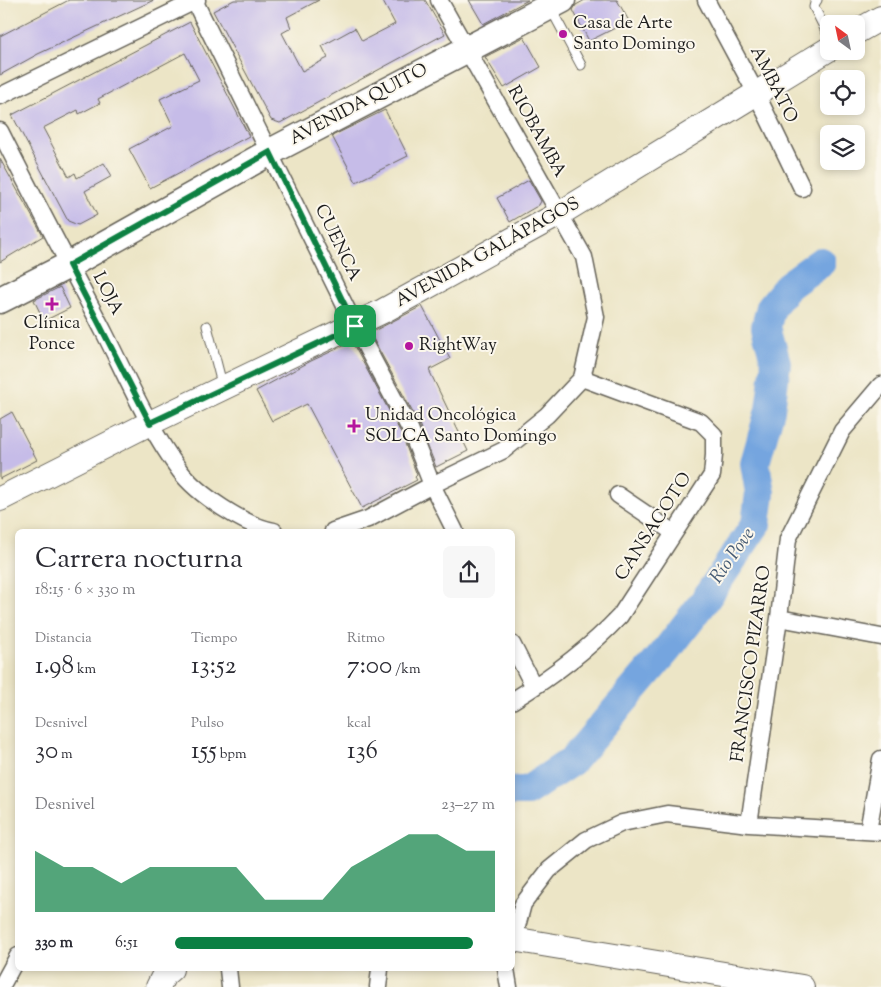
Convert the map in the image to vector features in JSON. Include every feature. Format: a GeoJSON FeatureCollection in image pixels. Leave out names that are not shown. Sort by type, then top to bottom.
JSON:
{"type":"FeatureCollection","features":[{"type":"Feature","properties":{"kind":"main road","name":"AVENIDA QUITO"},"geometry":{"type":"LineString","coordinates":[[0,300],[69,265],[270,152],[556,3]]}},
{"type":"Feature","properties":{"kind":"street"},"geometry":{"type":"LineString","coordinates":[[0,96],[195,0]]}},
{"type":"Feature","properties":{"kind":"street","name":"CUENCA"},"geometry":{"type":"LineString","coordinates":[[195,0],[355,326],[410,429],[432,485],[455,529]]}},
{"type":"Feature","properties":{"kind":"street","name":"RIOBAMBA"},"geometry":{"type":"LineString","coordinates":[[439,0],[584,256],[596,317],[582,378]]}},
{"type":"Feature","properties":{"kind":"street","name":"AMBATO"},"geometry":{"type":"LineString","coordinates":[[706,0],[756,93],[802,188]]}},
{"type":"Feature","properties":{"kind":"street"},"geometry":{"type":"LineString","coordinates":[[865,27],[881,18]]}},
{"type":"Feature","properties":{"kind":"street","name":"AVENIDA GALÁPAGOS"},"geometry":{"type":"LineString","coordinates":[[0,499],[150,423],[355,326],[559,214],[820,54]]}},
{"type":"Feature","properties":{"kind":"street","name":"LOJA"},"geometry":{"type":"LineString","coordinates":[[0,131],[150,423]]}},
{"type":"Feature","properties":{"kind":"street"},"geometry":{"type":"LineString","coordinates":[[339,529],[368,519],[504,450],[547,415],[582,378]]}},
{"type":"Feature","properties":{"kind":"street","name":"CANSACOTO"},"geometry":{"type":"LineString","coordinates":[[515,700],[604,634],[620,616],[712,475],[714,436],[701,422],[582,378]]}},
{"type":"Feature","properties":{"kind":"street","name":"FRANCISCO PIZARRO"},"geometry":{"type":"LineString","coordinates":[[749,824],[779,618],[788,539],[842,431],[881,385]]}},
{"type":"Feature","properties":{"kind":"street"},"geometry":{"type":"LineString","coordinates":[[150,423],[180,471],[199,492],[263,529]]}},
{"type":"Feature","properties":{"kind":"street"},"geometry":{"type":"LineString","coordinates":[[618,495],[674,533]]}},
{"type":"Feature","properties":{"kind":"street"},"geometry":{"type":"LineString","coordinates":[[779,618],[881,637]]}},
{"type":"Feature","properties":{"kind":"street"},"geometry":{"type":"LineString","coordinates":[[515,650],[534,687]]}},
{"type":"Feature","properties":{"kind":"street"},"geometry":{"type":"LineString","coordinates":[[515,934],[523,904],[549,870],[586,840],[622,823],[667,814],[749,824],[875,831],[881,759]]}},
{"type":"Feature","properties":{"kind":"street"},"geometry":{"type":"LineString","coordinates":[[515,941],[802,987]]}},
{"type":"Feature","properties":{"kind":"street"},"geometry":{"type":"LineString","coordinates":[[1,987],[15,961]]}},
{"type":"Feature","properties":{"kind":"street"},"geometry":{"type":"LineString","coordinates":[[158,987],[164,975],[169,971]]}},
{"type":"Feature","properties":{"kind":"street"},"geometry":{"type":"LineString","coordinates":[[228,971],[230,987]]}},
{"type":"Feature","properties":{"kind":"street"},"geometry":{"type":"LineString","coordinates":[[378,987],[380,971]]}},
{"type":"Feature","properties":{"kind":"street"},"geometry":{"type":"LineString","coordinates":[[506,971],[509,987]]}},
{"type":"Feature","properties":{"kind":"lane"},"geometry":{"type":"LineString","coordinates":[[818,0],[814,7],[820,19]]}},
{"type":"Feature","properties":{"kind":"lane"},"geometry":{"type":"LineString","coordinates":[[556,3],[581,66]]}},
{"type":"Feature","properties":{"kind":"lane"},"geometry":{"type":"LineString","coordinates":[[207,326],[223,388]]}},
{"type":"Feature","properties":{"kind":"building"},"geometry":{"type":"Polygon","coordinates":[[[69,0],[154,0],[38,54],[0,75],[0,36],[69,0]]]}},
{"type":"Feature","properties":{"kind":"building"},"geometry":{"type":"Polygon","coordinates":[[[234,0],[319,0],[287,17],[291,28],[282,33],[302,71],[328,58],[322,46],[355,28],[362,41],[395,24],[382,0],[425,0],[445,34],[280,123],[271,120],[213,11],[234,0]]]}},
{"type":"Feature","properties":{"kind":"building"},"geometry":{"type":"Polygon","coordinates":[[[469,0],[528,0],[483,24],[469,0]]]}},
{"type":"Feature","properties":{"kind":"building"},"geometry":{"type":"Polygon","coordinates":[[[585,0],[617,0],[629,21],[589,41],[573,10],[576,5],[585,0]]]}},
{"type":"Feature","properties":{"kind":"building"},"geometry":{"type":"Polygon","coordinates":[[[190,22],[249,136],[150,188],[129,149],[173,126],[160,99],[199,80],[185,53],[98,99],[100,103],[79,114],[78,110],[43,128],[69,177],[75,173],[77,178],[104,163],[112,176],[85,191],[97,215],[78,225],[68,221],[12,115],[190,22]]]}},
{"type":"Feature","properties":{"kind":"building"},"geometry":{"type":"Polygon","coordinates":[[[524,37],[541,67],[504,88],[485,57],[524,37]]]}},
{"type":"Feature","properties":{"kind":"building"},"geometry":{"type":"Polygon","coordinates":[[[385,110],[408,156],[356,182],[332,136],[385,110]]]}},
{"type":"Feature","properties":{"kind":"building"},"geometry":{"type":"Polygon","coordinates":[[[0,159],[43,236],[0,262],[0,159]]]}},
{"type":"Feature","properties":{"kind":"building"},"geometry":{"type":"Polygon","coordinates":[[[529,180],[541,201],[539,205],[510,222],[497,198],[529,180]]]}},
{"type":"Feature","properties":{"kind":"building","name":"Clínica Ponce"},"geometry":{"type":"Polygon","coordinates":[[[60,287],[70,308],[44,321],[34,300],[60,287]]]}},
{"type":"Feature","properties":{"kind":"building"},"geometry":{"type":"Polygon","coordinates":[[[422,306],[450,359],[429,370],[468,451],[436,467],[419,424],[370,333],[422,306]]]}},
{"type":"Feature","properties":{"kind":"building","name":"Unidad Oncológica SOLCA Santo Domingo"},"geometry":{"type":"Polygon","coordinates":[[[352,342],[401,433],[417,475],[415,477],[417,480],[362,508],[307,404],[272,421],[256,391],[311,361],[352,342]]]}},
{"type":"Feature","properties":{"kind":"building"},"geometry":{"type":"Polygon","coordinates":[[[12,412],[37,460],[0,479],[0,419],[12,412]]]}},
{"type":"Feature","properties":{"kind":"waterway","name":"Río Pove"},"geometry":{"type":"LineString","coordinates":[[515,791],[527,791],[572,761],[666,651],[703,603],[756,524],[760,493],[755,463],[770,410],[776,363],[766,327],[771,307],[789,285],[821,262]]}},
{"type":"Feature","properties":{"kind":"place","name":"Casa de Arte Santo Domingo"},"geometry":{"type":"Point","coordinates":[563,34]}},
{"type":"Feature","properties":{"kind":"place","name":"Clínica Ponce"},"geometry":{"type":"Point","coordinates":[52,304]}},
{"type":"Feature","properties":{"kind":"place","name":"RightWay"},"geometry":{"type":"Point","coordinates":[409,346]}},
{"type":"Feature","properties":{"kind":"place","name":"Unidad Oncológica SOLCA Santo Domingo"},"geometry":{"type":"Point","coordinates":[354,426]}},
{"type":"Feature","properties":{"kind":"route"},"geometry":{"type":"LineString","coordinates":[[270,152],[355,326],[150,423],[69,265],[270,152]]}}]}
